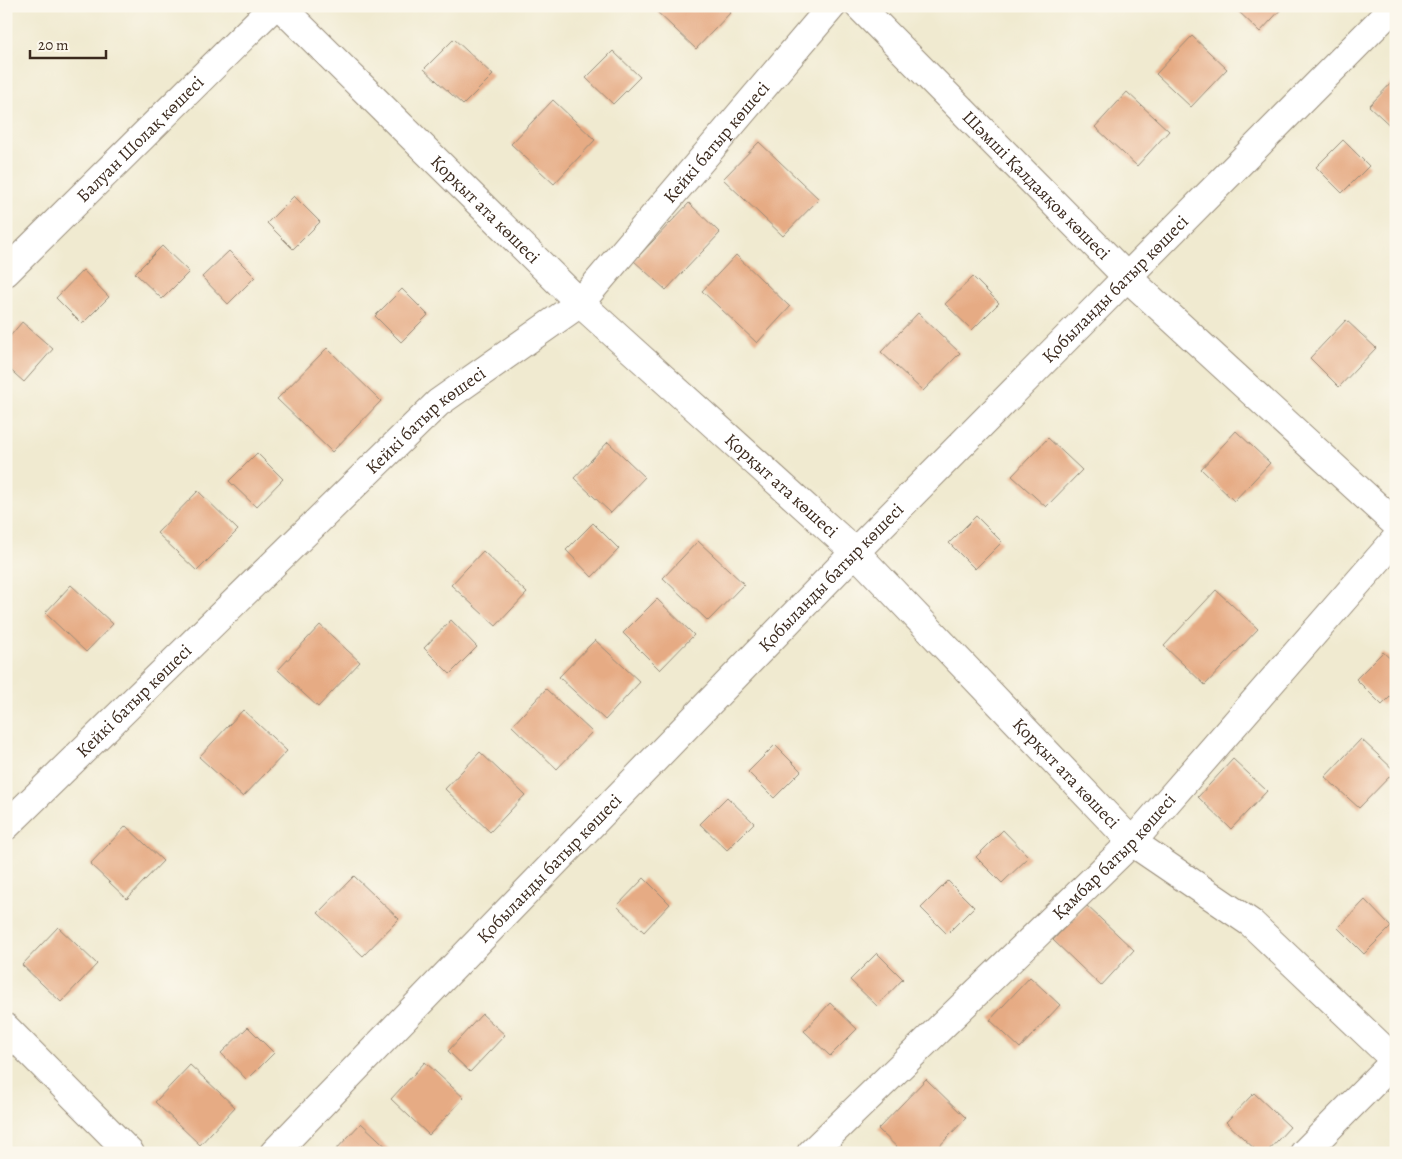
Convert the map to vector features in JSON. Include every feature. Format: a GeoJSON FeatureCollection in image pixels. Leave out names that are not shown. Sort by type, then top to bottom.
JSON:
{"type":"FeatureCollection","features":[{"type":"Feature","properties":{"kind":"street","name":"Балуан Шолақ көшесі"},"geometry":{"type":"LineString","coordinates":[[6,272],[274,6]]}},
{"type":"Feature","properties":{"kind":"street","name":"Қорқыт ата көшесі"},"geometry":{"type":"LineString","coordinates":[[280,6],[580,303],[855,552],[1132,842],[1252,923],[1396,1060]]}},
{"type":"Feature","properties":{"kind":"street","name":"Кейкі батыр көшесі"},"geometry":{"type":"LineString","coordinates":[[6,826],[438,403],[580,303],[832,6]]}},
{"type":"Feature","properties":{"kind":"street","name":"Шәмші Қалдаяқов көшесі"},"geometry":{"type":"LineString","coordinates":[[859,6],[1127,277],[1396,524]]}},
{"type":"Feature","properties":{"kind":"street","name":"Қобыланды батыр көшесі"},"geometry":{"type":"LineString","coordinates":[[274,1153],[855,552],[1395,6]]}},
{"type":"Feature","properties":{"kind":"street","name":"Қамбар батыр көшесі"},"geometry":{"type":"LineString","coordinates":[[811,1153],[1132,842],[1396,539]]}},
{"type":"Feature","properties":{"kind":"street"},"geometry":{"type":"LineString","coordinates":[[6,1028],[130,1153]]}},
{"type":"Feature","properties":{"kind":"street"},"geometry":{"type":"LineString","coordinates":[[1304,1153],[1396,1060]]}},
{"type":"Feature","properties":{"kind":"building"},"geometry":{"type":"Polygon","coordinates":[[[654,6],[724,6],[731,12],[696,49],[653,8],[654,6]]]}},
{"type":"Feature","properties":{"kind":"building"},"geometry":{"type":"Polygon","coordinates":[[[1233,6],[1284,6],[1260,32],[1233,6]]]}},
{"type":"Feature","properties":{"kind":"building"},"geometry":{"type":"Polygon","coordinates":[[[1192,36],[1227,69],[1191,107],[1156,74],[1192,36]]]}},
{"type":"Feature","properties":{"kind":"building"},"geometry":{"type":"Polygon","coordinates":[[[454,39],[493,75],[463,105],[424,69],[454,39]]]}},
{"type":"Feature","properties":{"kind":"building"},"geometry":{"type":"Polygon","coordinates":[[[613,51],[640,77],[613,104],[586,78],[613,51]]]}},
{"type":"Feature","properties":{"kind":"building"},"geometry":{"type":"Polygon","coordinates":[[[1396,78],[1396,131],[1369,106],[1396,78]]]}},
{"type":"Feature","properties":{"kind":"building"},"geometry":{"type":"Polygon","coordinates":[[[1127,92],[1169,131],[1137,166],[1095,127],[1127,92]]]}},
{"type":"Feature","properties":{"kind":"building"},"geometry":{"type":"Polygon","coordinates":[[[553,100],[595,140],[554,184],[511,144],[553,100]]]}},
{"type":"Feature","properties":{"kind":"building"},"geometry":{"type":"Polygon","coordinates":[[[1343,140],[1369,166],[1342,193],[1316,167],[1343,140]]]}},
{"type":"Feature","properties":{"kind":"building"},"geometry":{"type":"Polygon","coordinates":[[[759,142],[819,199],[783,236],[723,179],[759,142]]]}},
{"type":"Feature","properties":{"kind":"building"},"geometry":{"type":"Polygon","coordinates":[[[294,196],[320,222],[293,249],[267,223],[294,196]]]}},
{"type":"Feature","properties":{"kind":"building"},"geometry":{"type":"Polygon","coordinates":[[[689,203],[720,233],[666,290],[634,261],[689,203]]]}},
{"type":"Feature","properties":{"kind":"building"},"geometry":{"type":"Polygon","coordinates":[[[162,246],[189,272],[162,299],[135,273],[162,246]]]}},
{"type":"Feature","properties":{"kind":"building"},"geometry":{"type":"Polygon","coordinates":[[[229,251],[255,277],[228,304],[202,277],[229,251]]]}},
{"type":"Feature","properties":{"kind":"building"},"geometry":{"type":"Polygon","coordinates":[[[736,255],[790,307],[757,343],[702,291],[736,255]]]}},
{"type":"Feature","properties":{"kind":"building"},"geometry":{"type":"Polygon","coordinates":[[[83,270],[109,297],[82,324],[56,298],[83,270]]]}},
{"type":"Feature","properties":{"kind":"building"},"geometry":{"type":"Polygon","coordinates":[[[973,277],[999,303],[972,330],[945,304],[973,277]]]}},
{"type":"Feature","properties":{"kind":"building"},"geometry":{"type":"Polygon","coordinates":[[[402,289],[428,315],[401,342],[375,316],[402,289]]]}},
{"type":"Feature","properties":{"kind":"building"},"geometry":{"type":"Polygon","coordinates":[[[918,313],[960,353],[923,391],[881,352],[918,313]]]}},
{"type":"Feature","properties":{"kind":"building"},"geometry":{"type":"Polygon","coordinates":[[[1346,320],[1376,348],[1339,387],[1310,358],[1346,320]]]}},
{"type":"Feature","properties":{"kind":"building"},"geometry":{"type":"Polygon","coordinates":[[[22,322],[53,349],[24,382],[6,366],[6,341],[22,322]]]}},
{"type":"Feature","properties":{"kind":"building"},"geometry":{"type":"Polygon","coordinates":[[[327,348],[381,401],[332,452],[277,399],[327,348]]]}},
{"type":"Feature","properties":{"kind":"building"},"geometry":{"type":"Polygon","coordinates":[[[1236,431],[1270,463],[1234,501],[1201,469],[1236,431]]]}},
{"type":"Feature","properties":{"kind":"building"},"geometry":{"type":"Polygon","coordinates":[[[1048,438],[1082,470],[1046,507],[1012,476],[1048,438]]]}},
{"type":"Feature","properties":{"kind":"building"},"geometry":{"type":"Polygon","coordinates":[[[608,442],[645,477],[611,513],[574,478],[608,442]]]}},
{"type":"Feature","properties":{"kind":"building"},"geometry":{"type":"Polygon","coordinates":[[[257,453],[283,479],[256,507],[229,481],[257,453]]]}},
{"type":"Feature","properties":{"kind":"building"},"geometry":{"type":"Polygon","coordinates":[[[198,491],[238,530],[197,571],[157,533],[198,491]]]}},
{"type":"Feature","properties":{"kind":"building"},"geometry":{"type":"Polygon","coordinates":[[[976,516],[1002,542],[975,569],[949,543],[976,516]]]}},
{"type":"Feature","properties":{"kind":"building"},"geometry":{"type":"Polygon","coordinates":[[[593,523],[619,549],[592,577],[566,550],[593,523]]]}},
{"type":"Feature","properties":{"kind":"building"},"geometry":{"type":"Polygon","coordinates":[[[698,541],[744,584],[708,621],[663,578],[698,541]]]}},
{"type":"Feature","properties":{"kind":"building"},"geometry":{"type":"Polygon","coordinates":[[[483,551],[527,593],[496,626],[451,585],[483,551]]]}},
{"type":"Feature","properties":{"kind":"building"},"geometry":{"type":"Polygon","coordinates":[[[71,585],[113,624],[86,652],[45,613],[71,585]]]}},
{"type":"Feature","properties":{"kind":"building"},"geometry":{"type":"Polygon","coordinates":[[[1216,590],[1258,629],[1205,685],[1164,646],[1216,590]]]}},
{"type":"Feature","properties":{"kind":"building"},"geometry":{"type":"Polygon","coordinates":[[[657,599],[694,635],[660,670],[623,633],[657,599]]]}},
{"type":"Feature","properties":{"kind":"building"},"geometry":{"type":"Polygon","coordinates":[[[451,620],[477,647],[450,674],[424,648],[451,620]]]}},
{"type":"Feature","properties":{"kind":"building"},"geometry":{"type":"Polygon","coordinates":[[[320,625],[360,662],[318,707],[278,670],[320,625]]]}},
{"type":"Feature","properties":{"kind":"building"},"geometry":{"type":"Polygon","coordinates":[[[595,640],[640,682],[605,720],[559,677],[595,640]]]}},
{"type":"Feature","properties":{"kind":"building"},"geometry":{"type":"Polygon","coordinates":[[[1383,652],[1396,664],[1396,691],[1382,705],[1356,679],[1383,652]]]}},
{"type":"Feature","properties":{"kind":"building"},"geometry":{"type":"Polygon","coordinates":[[[546,689],[592,732],[557,769],[512,726],[546,689]]]}},
{"type":"Feature","properties":{"kind":"building"},"geometry":{"type":"Polygon","coordinates":[[[243,710],[287,751],[243,797],[199,757],[243,710]]]}},
{"type":"Feature","properties":{"kind":"building"},"geometry":{"type":"Polygon","coordinates":[[[1361,739],[1395,771],[1359,808],[1325,777],[1361,739]]]}},
{"type":"Feature","properties":{"kind":"building"},"geometry":{"type":"Polygon","coordinates":[[[775,745],[801,771],[774,798],[748,772],[775,745]]]}},
{"type":"Feature","properties":{"kind":"building"},"geometry":{"type":"Polygon","coordinates":[[[480,752],[525,795],[490,832],[445,789],[480,752]]]}},
{"type":"Feature","properties":{"kind":"building"},"geometry":{"type":"Polygon","coordinates":[[[1233,759],[1267,791],[1231,829],[1198,797],[1233,759]]]}},
{"type":"Feature","properties":{"kind":"building"},"geometry":{"type":"Polygon","coordinates":[[[727,797],[754,823],[727,850],[700,824],[727,797]]]}},
{"type":"Feature","properties":{"kind":"building"},"geometry":{"type":"Polygon","coordinates":[[[126,826],[163,861],[127,899],[90,864],[126,826]]]}},
{"type":"Feature","properties":{"kind":"building"},"geometry":{"type":"Polygon","coordinates":[[[1003,830],[1029,857],[1002,883],[976,857],[1003,830]]]}},
{"type":"Feature","properties":{"kind":"building"},"geometry":{"type":"Polygon","coordinates":[[[354,876],[399,919],[363,956],[318,913],[354,876]]]}},
{"type":"Feature","properties":{"kind":"building"},"geometry":{"type":"Polygon","coordinates":[[[644,878],[670,904],[644,932],[617,906],[644,878]]]}},
{"type":"Feature","properties":{"kind":"building"},"geometry":{"type":"Polygon","coordinates":[[[948,881],[974,907],[947,934],[921,908],[948,881]]]}},
{"type":"Feature","properties":{"kind":"building"},"geometry":{"type":"Polygon","coordinates":[[[1365,900],[1391,927],[1364,954],[1338,928],[1365,900]]]}},
{"type":"Feature","properties":{"kind":"building"},"geometry":{"type":"Polygon","coordinates":[[[1086,905],[1134,950],[1101,986],[1053,940],[1086,905]]]}},
{"type":"Feature","properties":{"kind":"building"},"geometry":{"type":"Polygon","coordinates":[[[58,927],[97,964],[61,1002],[22,965],[58,927]]]}},
{"type":"Feature","properties":{"kind":"building"},"geometry":{"type":"Polygon","coordinates":[[[877,953],[903,979],[877,1006],[850,980],[877,953]]]}},
{"type":"Feature","properties":{"kind":"building"},"geometry":{"type":"Polygon","coordinates":[[[1030,977],[1060,1005],[1020,1048],[990,1020],[1030,977]]]}},
{"type":"Feature","properties":{"kind":"building"},"geometry":{"type":"Polygon","coordinates":[[[830,1003],[857,1029],[830,1056],[804,1031],[830,1003]]]}},
{"type":"Feature","properties":{"kind":"building"},"geometry":{"type":"Polygon","coordinates":[[[482,1014],[505,1035],[470,1072],[448,1051],[482,1014]]]}},
{"type":"Feature","properties":{"kind":"building"},"geometry":{"type":"Polygon","coordinates":[[[248,1027],[274,1053],[247,1080],[221,1053],[248,1027]]]}},
{"type":"Feature","properties":{"kind":"building"},"geometry":{"type":"Polygon","coordinates":[[[425,1062],[464,1098],[429,1135],[391,1099],[425,1062]]]}},
{"type":"Feature","properties":{"kind":"building"},"geometry":{"type":"Polygon","coordinates":[[[190,1065],[235,1107],[200,1145],[155,1102],[190,1065]]]}},
{"type":"Feature","properties":{"kind":"building"},"geometry":{"type":"Polygon","coordinates":[[[926,1079],[966,1118],[933,1153],[903,1153],[878,1129],[926,1079]]]}},
{"type":"Feature","properties":{"kind":"building"},"geometry":{"type":"Polygon","coordinates":[[[1254,1093],[1290,1127],[1266,1153],[1259,1153],[1226,1122],[1254,1093]]]}},
{"type":"Feature","properties":{"kind":"building"},"geometry":{"type":"Polygon","coordinates":[[[361,1123],[393,1153],[333,1153],[361,1123]]]}}]}
